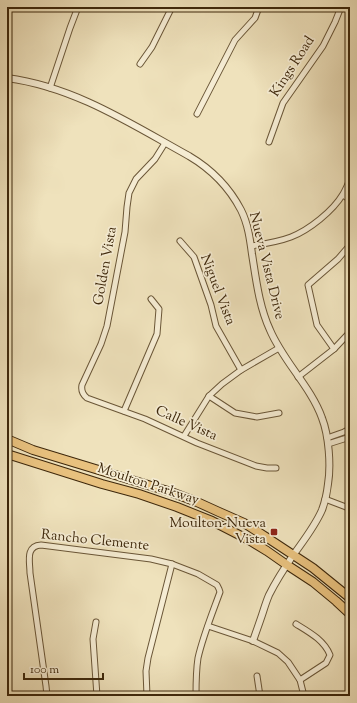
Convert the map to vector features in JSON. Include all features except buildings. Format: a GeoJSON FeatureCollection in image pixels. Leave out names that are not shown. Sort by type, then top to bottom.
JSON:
{"type":"FeatureCollection","features":[{"type":"Feature","properties":{"kind":"main road","name":"Moulton Parkway"},"geometry":{"type":"LineString","coordinates":[[7,439],[33,450],[171,492],[244,523],[313,568],[350,598]]}},
{"type":"Feature","properties":{"kind":"main road","name":"Moulton Parkway"},"geometry":{"type":"LineString","coordinates":[[7,454],[139,494],[212,521],[267,550],[313,582],[350,614]]}},
{"type":"Feature","properties":{"kind":"street"},"geometry":{"type":"LineString","coordinates":[[50,88],[78,7]]}},
{"type":"Feature","properties":{"kind":"street"},"geometry":{"type":"LineString","coordinates":[[140,64],[152,47],[172,7]]}},
{"type":"Feature","properties":{"kind":"street"},"geometry":{"type":"LineString","coordinates":[[197,114],[235,40],[255,18],[259,7]]}},
{"type":"Feature","properties":{"kind":"street","name":"Kings Road"},"geometry":{"type":"LineString","coordinates":[[269,142],[283,103],[323,46],[341,7]]}},
{"type":"Feature","properties":{"kind":"street","name":"Nueva Vista Drive"},"geometry":{"type":"LineString","coordinates":[[7,78],[61,91],[95,105],[202,163],[222,183],[241,210],[246,222],[262,310],[269,330],[289,364],[314,401],[322,419],[327,441],[330,467],[322,510],[314,526],[268,596],[253,641]]}},
{"type":"Feature","properties":{"kind":"street","name":"Golden Vista"},"geometry":{"type":"LineString","coordinates":[[87,398],[82,393],[81,388],[101,344],[107,326],[125,232],[129,193],[136,179],[155,159],[165,143]]}},
{"type":"Feature","properties":{"kind":"street"},"geometry":{"type":"LineString","coordinates":[[251,246],[274,242],[292,236],[306,229],[321,218],[343,195],[350,180]]}},
{"type":"Feature","properties":{"kind":"street"},"geometry":{"type":"LineString","coordinates":[[343,195],[350,200]]}},
{"type":"Feature","properties":{"kind":"street","name":"Niguel Vista"},"geometry":{"type":"LineString","coordinates":[[180,240],[194,257],[211,305],[216,326],[241,370]]}},
{"type":"Feature","properties":{"kind":"street"},"geometry":{"type":"LineString","coordinates":[[334,350],[317,325],[308,285],[338,259],[350,245]]}},
{"type":"Feature","properties":{"kind":"street"},"geometry":{"type":"LineString","coordinates":[[124,411],[157,334],[159,309],[151,299]]}},
{"type":"Feature","properties":{"kind":"street"},"geometry":{"type":"LineString","coordinates":[[298,377],[334,350],[350,332]]}},
{"type":"Feature","properties":{"kind":"street"},"geometry":{"type":"LineString","coordinates":[[184,436],[209,396],[241,370],[279,348]]}},
{"type":"Feature","properties":{"kind":"street"},"geometry":{"type":"LineString","coordinates":[[209,396],[235,412],[256,417],[279,413]]}},
{"type":"Feature","properties":{"kind":"street","name":"Calle Vista"},"geometry":{"type":"LineString","coordinates":[[87,398],[156,423],[208,447],[256,466],[276,468]]}},
{"type":"Feature","properties":{"kind":"street"},"geometry":{"type":"LineString","coordinates":[[327,441],[350,429]]}},
{"type":"Feature","properties":{"kind":"street"},"geometry":{"type":"LineString","coordinates":[[327,441],[347,438],[350,436]]}},
{"type":"Feature","properties":{"kind":"street"},"geometry":{"type":"LineString","coordinates":[[325,499],[350,509]]}},
{"type":"Feature","properties":{"kind":"street","name":"Rancho Clemente"},"geometry":{"type":"LineString","coordinates":[[47,696],[30,573],[29,555],[33,547],[37,545],[151,559],[172,564],[198,574],[214,583],[219,588],[220,592],[208,626]]}},
{"type":"Feature","properties":{"kind":"street"},"geometry":{"type":"LineString","coordinates":[[147,696],[146,671],[148,658],[172,564]]}},
{"type":"Feature","properties":{"kind":"street"},"geometry":{"type":"LineString","coordinates":[[96,622],[93,639],[98,696]]}},
{"type":"Feature","properties":{"kind":"street"},"geometry":{"type":"LineString","coordinates":[[296,624],[313,634],[327,648],[330,655],[326,663],[300,680]]}},
{"type":"Feature","properties":{"kind":"street"},"geometry":{"type":"LineString","coordinates":[[196,696],[198,660],[208,626],[253,641],[278,653],[288,662],[300,680],[304,696]]}},
{"type":"Feature","properties":{"kind":"street"},"geometry":{"type":"LineString","coordinates":[[257,676],[260,696]]}},
{"type":"Feature","properties":{"kind":"place","name":"Moulton-Nueva Vista"},"geometry":{"type":"Point","coordinates":[274,532]}}]}
